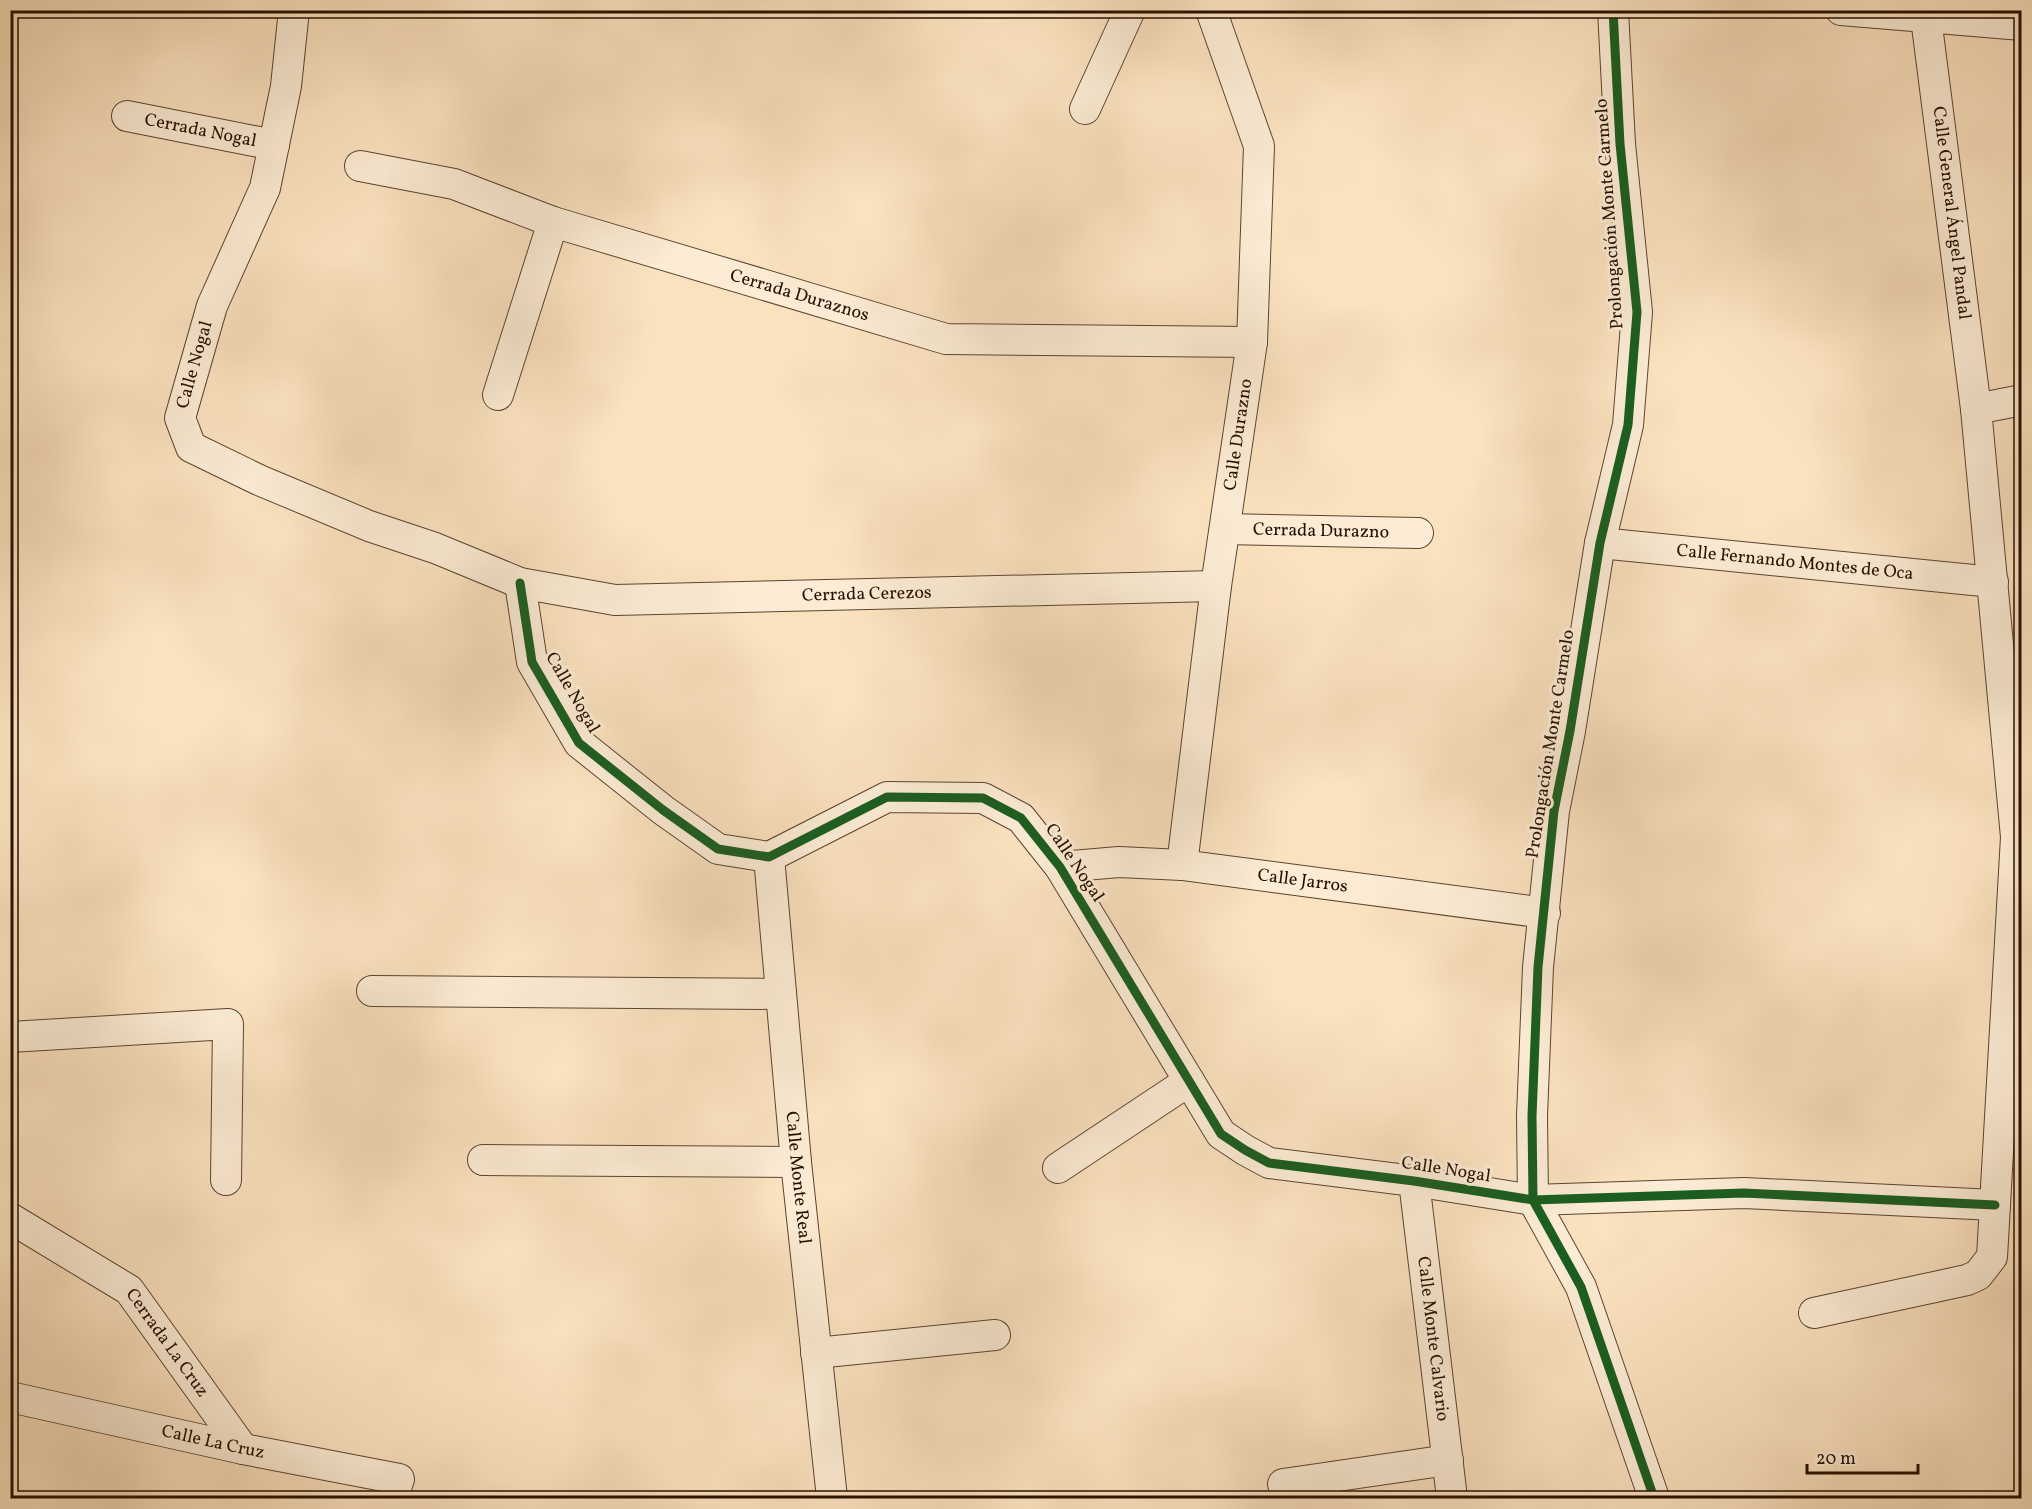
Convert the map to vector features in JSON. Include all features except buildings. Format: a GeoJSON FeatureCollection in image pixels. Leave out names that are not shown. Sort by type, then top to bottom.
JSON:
{"type":"FeatureCollection","features":[{"type":"Feature","properties":{"kind":"street","name":"Calle Nogal"},"geometry":{"type":"LineString","coordinates":[[294,10],[286,86],[265,188],[212,306],[180,418],[191,447],[259,480],[369,526],[435,548],[520,583],[532,662],[579,743],[663,810],[718,849],[769,857],[888,797],[983,798],[1021,818],[1060,867],[1221,1134],[1269,1163],[1414,1181],[1533,1200],[1744,1193],[1995,1205]]}},
{"type":"Feature","properties":{"kind":"street"},"geometry":{"type":"LineString","coordinates":[[1085,109],[1130,10]]}},
{"type":"Feature","properties":{"kind":"street","name":"Calle Durazno"},"geometry":{"type":"LineString","coordinates":[[1182,865],[1216,586],[1252,342],[1259,146],[1211,10]]}},
{"type":"Feature","properties":{"kind":"street","name":"Prolongación Monte Carmelo"},"geometry":{"type":"LineString","coordinates":[[1612,10],[1620,144],[1637,312],[1629,425],[1600,543],[1570,730],[1554,811],[1538,967],[1532,1116],[1533,1200],[1581,1287],[1654,1498]]}},
{"type":"Feature","properties":{"kind":"street"},"geometry":{"type":"LineString","coordinates":[[1841,10],[2022,25]]}},
{"type":"Feature","properties":{"kind":"street","name":"Calle General Ángel Pandal"},"geometry":{"type":"LineString","coordinates":[[1814,1312],[1967,1280],[1978,1275],[1992,1257],[2016,837],[1976,409],[1926,18]]}},
{"type":"Feature","properties":{"kind":"street","name":"Cerrada Nogal"},"geometry":{"type":"LineString","coordinates":[[127,116],[274,146]]}},
{"type":"Feature","properties":{"kind":"street","name":"Cerrada Duraznos"},"geometry":{"type":"LineString","coordinates":[[360,166],[454,184],[553,222],[946,339],[1252,342]]}},
{"type":"Feature","properties":{"kind":"street"},"geometry":{"type":"LineString","coordinates":[[498,395],[553,222]]}},
{"type":"Feature","properties":{"kind":"street"},"geometry":{"type":"LineString","coordinates":[[1976,409],[2022,400]]}},
{"type":"Feature","properties":{"kind":"street","name":"Cerrada Durazno"},"geometry":{"type":"LineString","coordinates":[[1224,529],[1418,533]]}},
{"type":"Feature","properties":{"kind":"street","name":"Calle Fernando Montes de Oca"},"geometry":{"type":"LineString","coordinates":[[1600,543],[1993,582]]}},
{"type":"Feature","properties":{"kind":"street","name":"Cerrada Cerezos"},"geometry":{"type":"LineString","coordinates":[[520,583],[615,600],[1216,586]]}},
{"type":"Feature","properties":{"kind":"street","name":"Calle Monte Real"},"geometry":{"type":"LineString","coordinates":[[769,857],[796,1162],[832,1498]]}},
{"type":"Feature","properties":{"kind":"street","name":"Calle Jarros"},"geometry":{"type":"LineString","coordinates":[[1060,867],[1119,862],[1182,865],[1545,913]]}},
{"type":"Feature","properties":{"kind":"street"},"geometry":{"type":"LineString","coordinates":[[372,991],[781,994]]}},
{"type":"Feature","properties":{"kind":"street"},"geometry":{"type":"LineString","coordinates":[[10,1037],[228,1024],[226,1180]]}},
{"type":"Feature","properties":{"kind":"street"},"geometry":{"type":"LineString","coordinates":[[1058,1168],[1189,1081]]}},
{"type":"Feature","properties":{"kind":"street"},"geometry":{"type":"LineString","coordinates":[[483,1160],[796,1162]]}},
{"type":"Feature","properties":{"kind":"street","name":"Calle Monte Calvario"},"geometry":{"type":"LineString","coordinates":[[1414,1181],[1452,1498]]}},
{"type":"Feature","properties":{"kind":"street","name":"Cerrada La Cruz"},"geometry":{"type":"LineString","coordinates":[[10,1218],[129,1290],[243,1449]]}},
{"type":"Feature","properties":{"kind":"street"},"geometry":{"type":"LineString","coordinates":[[816,1353],[995,1335]]}},
{"type":"Feature","properties":{"kind":"street","name":"Calle La Cruz"},"geometry":{"type":"LineString","coordinates":[[10,1397],[243,1449],[399,1479],[393,1498]]}},
{"type":"Feature","properties":{"kind":"street"},"geometry":{"type":"LineString","coordinates":[[1283,1484],[1448,1460]]}},
{"type":"Feature","properties":{"kind":"cycle path"},"geometry":{"type":"LineString","coordinates":[[1613,10],[1620,144],[1637,312],[1628,425],[1600,543],[1570,731],[1554,811],[1538,967],[1532,1116],[1533,1200],[1581,1287],[1654,1498]]}},
{"type":"Feature","properties":{"kind":"cycle path"},"geometry":{"type":"LineString","coordinates":[[520,583],[532,662],[579,743],[663,810],[718,849],[769,857],[887,797],[983,798],[1021,818],[1060,867],[1221,1134],[1269,1163],[1414,1181],[1533,1200],[1744,1193],[1995,1205]]}}]}
